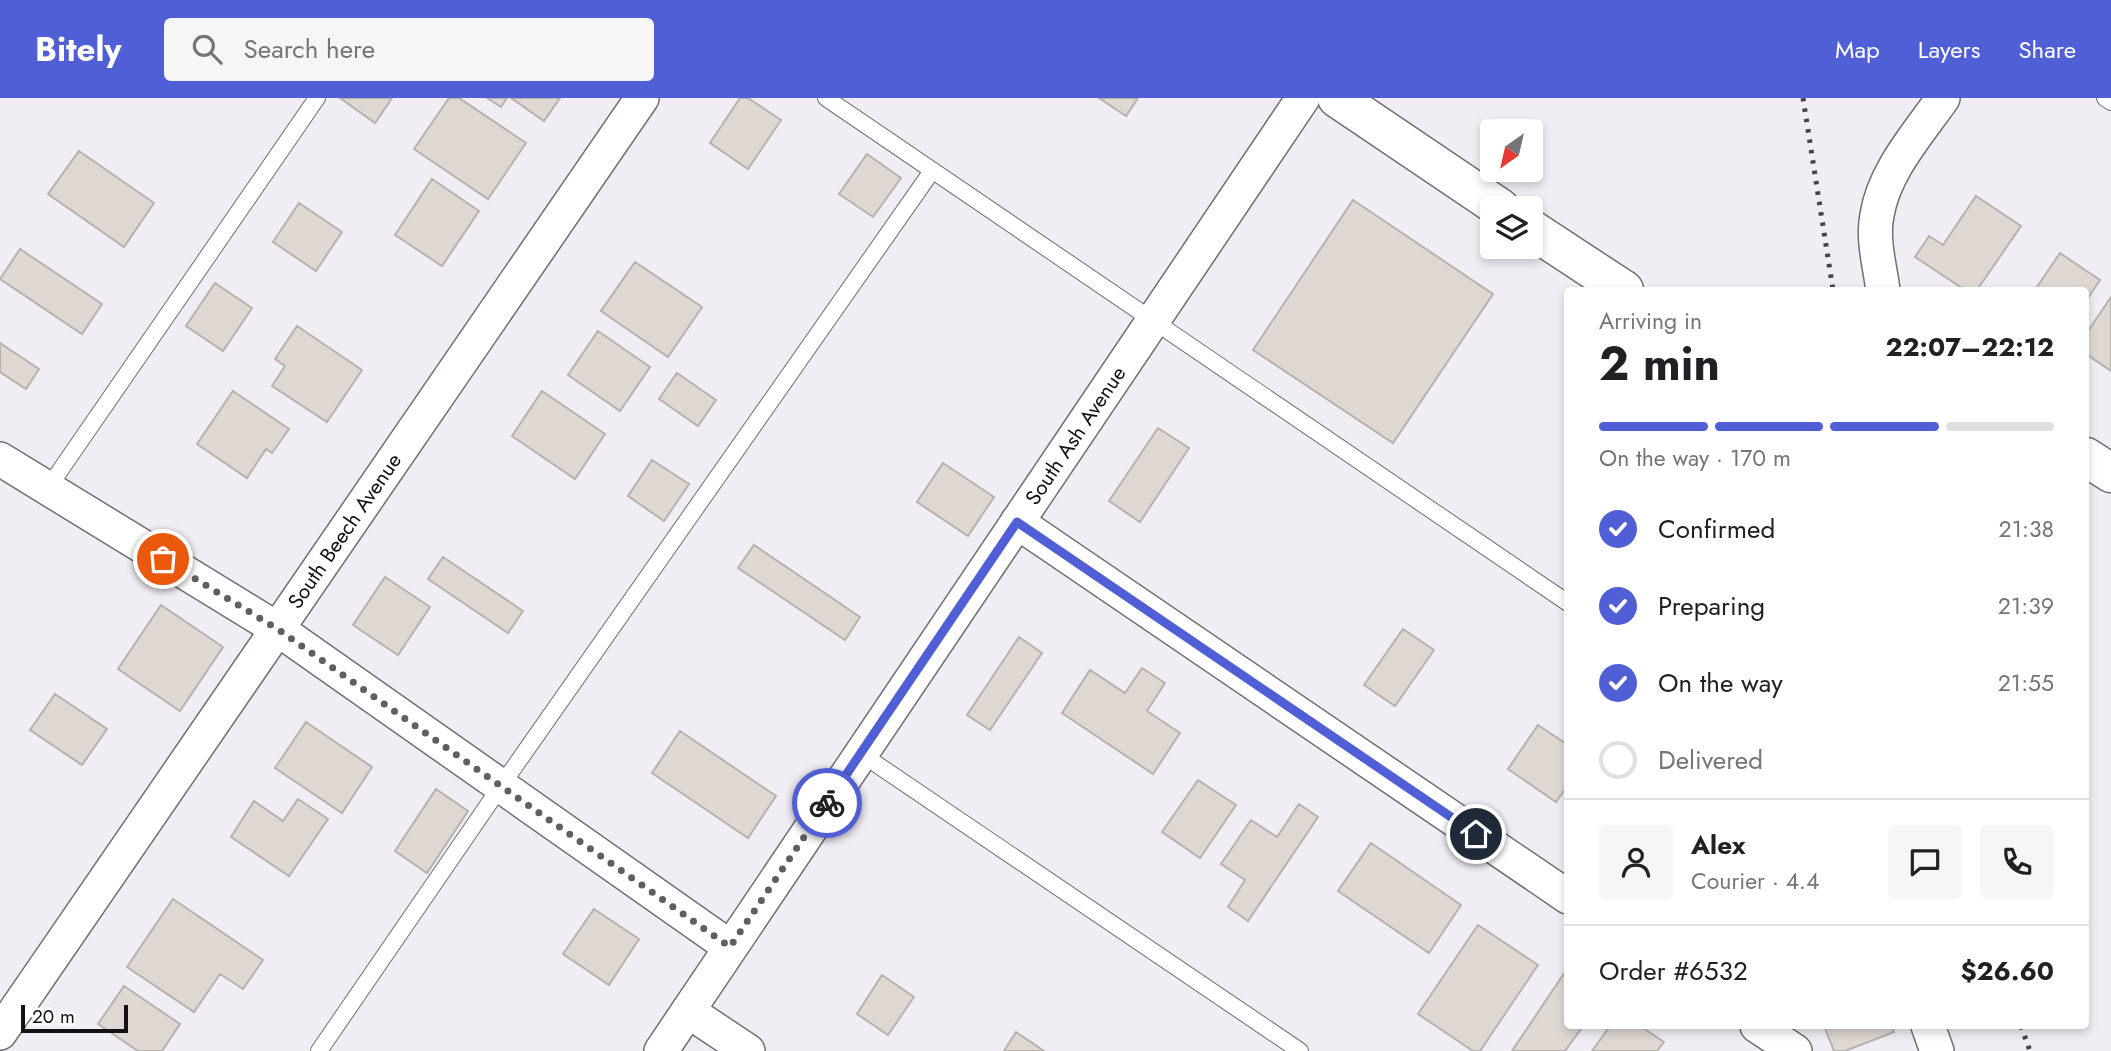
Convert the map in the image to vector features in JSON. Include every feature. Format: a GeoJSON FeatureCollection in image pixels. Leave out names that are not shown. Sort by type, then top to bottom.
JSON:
{"type":"FeatureCollection","features":[{"type":"Feature","properties":{"kind":"street","name":"South Beech Avenue"},"geometry":{"type":"LineString","coordinates":[[0,1033],[642,98]]}},
{"type":"Feature","properties":{"kind":"street","name":"South Ash Avenue"},"geometry":{"type":"LineString","coordinates":[[661,1051],[1303,98]]}},
{"type":"Feature","properties":{"kind":"street"},"geometry":{"type":"LineString","coordinates":[[1337,98],[1482,196]]}},
{"type":"Feature","properties":{"kind":"street"},"geometry":{"type":"LineString","coordinates":[[1883,287],[1876,216],[1894,170],[1943,98]]}},
{"type":"Feature","properties":{"kind":"street"},"geometry":{"type":"LineString","coordinates":[[1543,237],[1619,287]]}},
{"type":"Feature","properties":{"kind":"street"},"geometry":{"type":"LineString","coordinates":[[0,459],[279,630],[730,947]]}},
{"type":"Feature","properties":{"kind":"street"},"geometry":{"type":"LineString","coordinates":[[2089,459],[2111,473]]}},
{"type":"Feature","properties":{"kind":"street"},"geometry":{"type":"LineString","coordinates":[[1017,522],[1564,894]]}},
{"type":"Feature","properties":{"kind":"street"},"geometry":{"type":"LineString","coordinates":[[688,1011],[748,1051]]}},
{"type":"Feature","properties":{"kind":"street"},"geometry":{"type":"LineString","coordinates":[[1762,1029],[1795,1051]]}},
{"type":"Feature","properties":{"kind":"street"},"geometry":{"type":"LineString","coordinates":[[1929,1029],[1937,1051]]}},
{"type":"Feature","properties":{"kind":"lane"},"geometry":{"type":"LineString","coordinates":[[48,488],[317,98]]}},
{"type":"Feature","properties":{"kind":"lane"},"geometry":{"type":"LineString","coordinates":[[826,98],[1564,600]]}},
{"type":"Feature","properties":{"kind":"lane"},"geometry":{"type":"LineString","coordinates":[[2105,98],[2111,102]]}},
{"type":"Feature","properties":{"kind":"lane"},"geometry":{"type":"LineString","coordinates":[[319,1051],[501,786],[932,171]]}},
{"type":"Feature","properties":{"kind":"lane"},"geometry":{"type":"LineString","coordinates":[[860,753],[1300,1051]]}},
{"type":"Feature","properties":{"kind":"building"},"geometry":{"type":"Polygon","coordinates":[[[340,98],[392,98],[375,123],[340,98]]]}},
{"type":"Feature","properties":{"kind":"building"},"geometry":{"type":"Polygon","coordinates":[[[449,98],[459,98],[526,143],[488,199],[414,149],[449,98]]]}},
{"type":"Feature","properties":{"kind":"building"},"geometry":{"type":"Polygon","coordinates":[[[487,98],[507,98],[501,107],[487,98]]]}},
{"type":"Feature","properties":{"kind":"building"},"geometry":{"type":"Polygon","coordinates":[[[511,98],[560,98],[544,121],[511,98]]]}},
{"type":"Feature","properties":{"kind":"building"},"geometry":{"type":"Polygon","coordinates":[[[740,98],[748,98],[781,120],[748,169],[710,143],[740,98]]]}},
{"type":"Feature","properties":{"kind":"building"},"geometry":{"type":"Polygon","coordinates":[[[1099,98],[1138,98],[1126,116],[1099,98]]]}},
{"type":"Feature","properties":{"kind":"building"},"geometry":{"type":"Polygon","coordinates":[[[79,151],[154,203],[124,247],[48,194],[79,151]]]}},
{"type":"Feature","properties":{"kind":"building"},"geometry":{"type":"Polygon","coordinates":[[[867,154],[901,178],[873,217],[839,194],[867,154]]]}},
{"type":"Feature","properties":{"kind":"building"},"geometry":{"type":"Polygon","coordinates":[[[432,179],[479,211],[442,266],[395,235],[432,179]]]}},
{"type":"Feature","properties":{"kind":"building"},"geometry":{"type":"Polygon","coordinates":[[[1976,196],[2021,226],[1979,287],[1960,287],[1915,257],[1929,236],[1943,245],[1976,196]]]}},
{"type":"Feature","properties":{"kind":"building"},"geometry":{"type":"Polygon","coordinates":[[[1353,200],[1493,294],[1393,443],[1253,350],[1353,200]]]}},
{"type":"Feature","properties":{"kind":"building"},"geometry":{"type":"Polygon","coordinates":[[[299,203],[342,232],[316,271],[273,242],[299,203]]]}},
{"type":"Feature","properties":{"kind":"building"},"geometry":{"type":"Polygon","coordinates":[[[20,249],[102,304],[82,334],[0,279],[20,249]]]}},
{"type":"Feature","properties":{"kind":"building"},"geometry":{"type":"Polygon","coordinates":[[[2060,253],[2100,280],[2089,296],[2089,287],[2037,287],[2060,253]]]}},
{"type":"Feature","properties":{"kind":"building"},"geometry":{"type":"Polygon","coordinates":[[[635,262],[702,307],[668,357],[601,311],[635,262]]]}},
{"type":"Feature","properties":{"kind":"building"},"geometry":{"type":"Polygon","coordinates":[[[215,283],[252,308],[223,351],[186,326],[215,283]]]}},
{"type":"Feature","properties":{"kind":"building"},"geometry":{"type":"Polygon","coordinates":[[[2111,297],[2111,371],[2089,356],[2089,330],[2111,297]]]}},
{"type":"Feature","properties":{"kind":"building"},"geometry":{"type":"Polygon","coordinates":[[[297,326],[362,370],[327,422],[272,386],[285,366],[275,359],[297,326]]]}},
{"type":"Feature","properties":{"kind":"building"},"geometry":{"type":"Polygon","coordinates":[[[598,331],[650,367],[620,411],[568,375],[598,331]]]}},
{"type":"Feature","properties":{"kind":"building"},"geometry":{"type":"Polygon","coordinates":[[[0,343],[39,369],[26,389],[0,372],[0,343]]]}},
{"type":"Feature","properties":{"kind":"building"},"geometry":{"type":"Polygon","coordinates":[[[677,373],[716,400],[698,426],[659,399],[677,373]]]}},
{"type":"Feature","properties":{"kind":"building"},"geometry":{"type":"Polygon","coordinates":[[[233,391],[289,429],[272,453],[266,449],[247,478],[197,444],[233,391]]]}},
{"type":"Feature","properties":{"kind":"building"},"geometry":{"type":"Polygon","coordinates":[[[542,391],[605,434],[575,479],[512,436],[542,391]]]}},
{"type":"Feature","properties":{"kind":"building"},"geometry":{"type":"Polygon","coordinates":[[[1158,428],[1189,448],[1140,522],[1109,501],[1158,428]]]}},
{"type":"Feature","properties":{"kind":"building"},"geometry":{"type":"Polygon","coordinates":[[[652,460],[689,484],[664,521],[628,496],[652,460]]]}},
{"type":"Feature","properties":{"kind":"building"},"geometry":{"type":"Polygon","coordinates":[[[943,463],[994,497],[968,536],[917,502],[943,463]]]}},
{"type":"Feature","properties":{"kind":"building"},"geometry":{"type":"Polygon","coordinates":[[[754,545],[860,617],[845,640],[738,568],[754,545]]]}},
{"type":"Feature","properties":{"kind":"building"},"geometry":{"type":"Polygon","coordinates":[[[443,557],[523,611],[508,633],[428,579],[443,557]]]}},
{"type":"Feature","properties":{"kind":"building"},"geometry":{"type":"Polygon","coordinates":[[[385,577],[430,607],[398,655],[353,625],[385,577]]]}},
{"type":"Feature","properties":{"kind":"building"},"geometry":{"type":"Polygon","coordinates":[[[161,605],[223,647],[180,711],[118,669],[161,605]]]}},
{"type":"Feature","properties":{"kind":"building"},"geometry":{"type":"Polygon","coordinates":[[[1403,629],[1434,650],[1395,706],[1364,685],[1403,629]]]}},
{"type":"Feature","properties":{"kind":"building"},"geometry":{"type":"Polygon","coordinates":[[[1019,637],[1042,653],[990,730],[967,715],[1019,637]]]}},
{"type":"Feature","properties":{"kind":"building"},"geometry":{"type":"Polygon","coordinates":[[[1142,668],[1165,683],[1147,711],[1180,733],[1153,774],[1062,713],[1090,670],[1125,693],[1142,668]]]}},
{"type":"Feature","properties":{"kind":"building"},"geometry":{"type":"Polygon","coordinates":[[[55,694],[107,729],[82,765],[30,730],[55,694]]]}},
{"type":"Feature","properties":{"kind":"building"},"geometry":{"type":"Polygon","coordinates":[[[306,722],[372,767],[342,813],[275,768],[306,722]]]}},
{"type":"Feature","properties":{"kind":"building"},"geometry":{"type":"Polygon","coordinates":[[[1538,725],[1564,742],[1564,791],[1556,802],[1508,769],[1538,725]]]}},
{"type":"Feature","properties":{"kind":"building"},"geometry":{"type":"Polygon","coordinates":[[[680,731],[776,796],[748,838],[652,773],[680,731]]]}},
{"type":"Feature","properties":{"kind":"building"},"geometry":{"type":"Polygon","coordinates":[[[1198,780],[1236,805],[1200,858],[1162,832],[1198,780]]]}},
{"type":"Feature","properties":{"kind":"building"},"geometry":{"type":"Polygon","coordinates":[[[436,789],[468,811],[427,873],[395,851],[436,789]]]}},
{"type":"Feature","properties":{"kind":"building"},"geometry":{"type":"Polygon","coordinates":[[[298,799],[328,819],[289,876],[231,837],[254,801],[283,821],[298,799]]]}},
{"type":"Feature","properties":{"kind":"building"},"geometry":{"type":"Polygon","coordinates":[[[1299,804],[1318,817],[1248,921],[1228,907],[1245,880],[1221,864],[1251,820],[1277,837],[1299,804]]]}},
{"type":"Feature","properties":{"kind":"building"},"geometry":{"type":"Polygon","coordinates":[[[1371,843],[1461,905],[1429,953],[1338,891],[1371,843]]]}},
{"type":"Feature","properties":{"kind":"building"},"geometry":{"type":"Polygon","coordinates":[[[173,899],[263,960],[243,989],[220,974],[194,1012],[127,967],[173,899]]]}},
{"type":"Feature","properties":{"kind":"building"},"geometry":{"type":"Polygon","coordinates":[[[594,909],[639,939],[609,985],[563,954],[594,909]]]}},
{"type":"Feature","properties":{"kind":"building"},"geometry":{"type":"Polygon","coordinates":[[[1478,925],[1538,965],[1480,1051],[1473,1051],[1418,1014],[1478,925]]]}},
{"type":"Feature","properties":{"kind":"building"},"geometry":{"type":"Polygon","coordinates":[[[1564,973],[1564,1029],[1581,1029],[1565,1051],[1512,1051],[1564,973]]]}},
{"type":"Feature","properties":{"kind":"building"},"geometry":{"type":"Polygon","coordinates":[[[882,975],[914,997],[888,1035],[857,1014],[882,975]]]}},
{"type":"Feature","properties":{"kind":"building"},"geometry":{"type":"Polygon","coordinates":[[[124,986],[180,1024],[162,1051],[138,1051],[98,1024],[124,986]]]}},
{"type":"Feature","properties":{"kind":"building"},"geometry":{"type":"Polygon","coordinates":[[[1608,1029],[1644,1029],[1664,1042],[1657,1051],[1592,1051],[1608,1029]]]}},
{"type":"Feature","properties":{"kind":"building"},"geometry":{"type":"Polygon","coordinates":[[[1825,1029],[1892,1029],[1894,1032],[1845,1051],[1834,1051],[1825,1029]]]}},
{"type":"Feature","properties":{"kind":"building"},"geometry":{"type":"Polygon","coordinates":[[[1016,1032],[1044,1051],[1004,1051],[1016,1032]]]}},
{"type":"Feature","properties":{"kind":"railway"},"geometry":{"type":"LineString","coordinates":[[1803,98],[1833,287]]}},
{"type":"Feature","properties":{"kind":"railway"},"geometry":{"type":"LineString","coordinates":[[2022,1029],[2030,1051]]}},
{"type":"Feature","properties":{"kind":"way so far"},"geometry":{"type":"LineString","coordinates":[[163,559],[279,630],[730,947],[827,803]]}},
{"type":"Feature","properties":{"kind":"route"},"geometry":{"type":"LineString","coordinates":[[827,803],[1017,522],[1476,834]]}}]}
